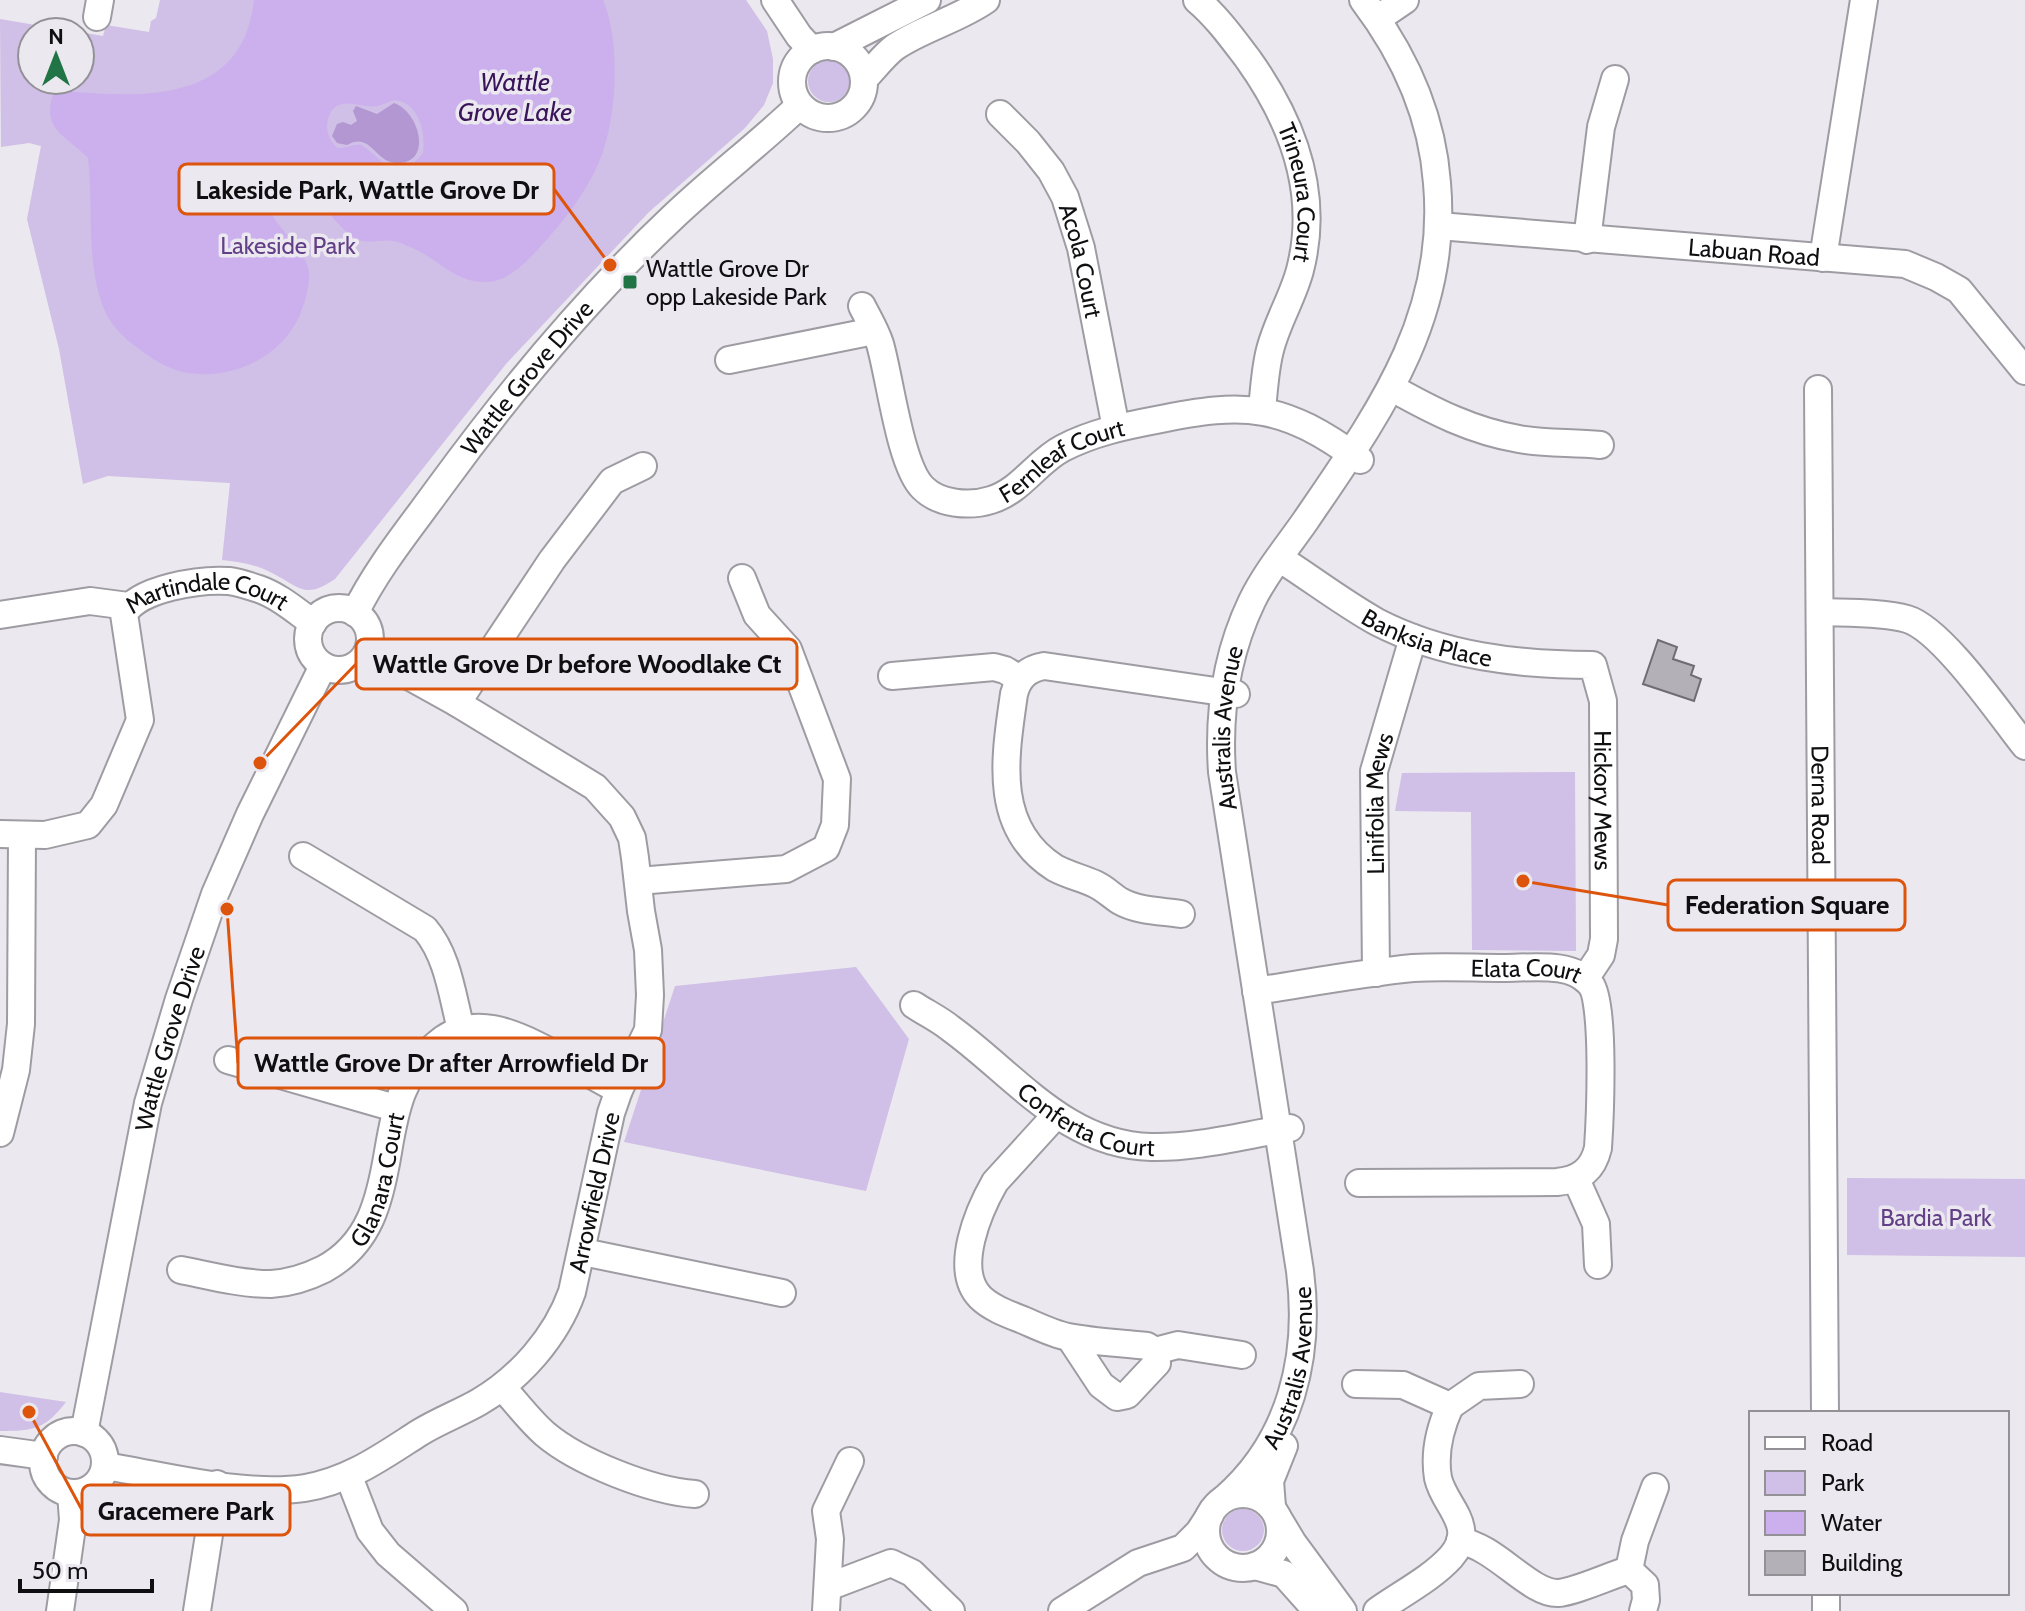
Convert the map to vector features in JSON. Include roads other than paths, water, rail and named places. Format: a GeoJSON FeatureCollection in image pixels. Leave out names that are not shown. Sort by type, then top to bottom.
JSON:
{"type":"FeatureCollection","features":[{"type":"Feature","properties":{"kind":"street"},"geometry":{"type":"LineString","coordinates":[[775,0],[799,36],[854,58],[864,79]]}},
{"type":"Feature","properties":{"kind":"street"},"geometry":{"type":"LineString","coordinates":[[927,0],[876,28],[803,56],[793,75],[795,96],[800,105],[820,117],[842,115],[859,101],[864,79],[892,49],[963,16],[986,0]]}},
{"type":"Feature","properties":{"kind":"street","name":"Trineura Court"},"geometry":{"type":"LineString","coordinates":[[1197,0],[1215,16],[1270,90],[1295,144],[1303,173],[1307,203],[1306,239],[1300,272],[1270,349],[1262,410]]}},
{"type":"Feature","properties":{"kind":"street"},"geometry":{"type":"LineString","coordinates":[[1823,258],[1864,0]]}},
{"type":"Feature","properties":{"kind":"street","name":"Australis Avenue"},"geometry":{"type":"LineString","coordinates":[[1275,1512],[1269,1490],[1272,1473],[1301,1405],[1311,1368],[1316,1333],[1314,1282],[1284,1129],[1262,990],[1235,778],[1230,693],[1232,655],[1249,607],[1418,365],[1440,301],[1449,177],[1440,126],[1421,71],[1384,6]]}},
{"type":"Feature","properties":{"kind":"street"},"geometry":{"type":"LineString","coordinates":[[1587,240],[1601,127],[1615,79]]}},
{"type":"Feature","properties":{"kind":"street","name":"Wattle Grove Drive"},"geometry":{"type":"LineString","coordinates":[[355,613],[366,590],[469,446],[557,340],[672,217],[800,105]]}},
{"type":"Feature","properties":{"kind":"street","name":"Acola Court"},"geometry":{"type":"LineString","coordinates":[[1000,114],[1051,171],[1070,210],[1081,248],[1116,428]]}},
{"type":"Feature","properties":{"kind":"street","name":"Labuan Road"},"geometry":{"type":"LineString","coordinates":[[1445,227],[1905,264],[1959,290],[2025,371]]}},
{"type":"Feature","properties":{"kind":"street","name":"Fernleaf Court"},"geometry":{"type":"LineString","coordinates":[[862,306],[879,342],[909,462],[920,486],[936,499],[971,504],[989,501],[1013,491],[1042,462],[1061,449],[1116,428],[1203,410],[1262,410],[1317,430],[1355,457]]}},
{"type":"Feature","properties":{"kind":"street"},"geometry":{"type":"LineString","coordinates":[[729,360],[874,331]]}},
{"type":"Feature","properties":{"kind":"street","name":"Derna Road"},"geometry":{"type":"LineString","coordinates":[[1818,389],[1825,1411]]}},
{"type":"Feature","properties":{"kind":"street"},"geometry":{"type":"LineString","coordinates":[[1398,391],[1452,420],[1501,435],[1535,441],[1600,445]]}},
{"type":"Feature","properties":{"kind":"street"},"geometry":{"type":"LineString","coordinates":[[457,703],[552,560],[612,481],[643,466]]}},
{"type":"Feature","properties":{"kind":"street","name":"Banksia Place"},"geometry":{"type":"LineString","coordinates":[[1284,561],[1354,609],[1413,638],[1508,661],[1593,665]]}},
{"type":"Feature","properties":{"kind":"street"},"geometry":{"type":"LineString","coordinates":[[638,881],[786,869],[826,848],[835,825],[837,779],[788,649],[757,615],[742,578]]}},
{"type":"Feature","properties":{"kind":"street","name":"Martindale Court"},"geometry":{"type":"LineString","coordinates":[[11,834],[45,835],[88,825],[104,805],[140,720],[124,614],[138,597],[206,582],[230,581],[270,594],[313,623]]}},
{"type":"Feature","properties":{"kind":"street"},"geometry":{"type":"LineString","coordinates":[[0,615],[90,601],[128,606]]}},
{"type":"Feature","properties":{"kind":"street"},"geometry":{"type":"LineString","coordinates":[[332,609],[355,613],[370,635],[367,653],[348,669],[323,666],[310,651],[308,641],[313,623],[332,609]]}},
{"type":"Feature","properties":{"kind":"street"},"geometry":{"type":"LineString","coordinates":[[1821,612],[1908,619],[1923,627],[1943,645],[2025,746]]}},
{"type":"Feature","properties":{"kind":"street","name":"Linifolia Mews"},"geometry":{"type":"LineString","coordinates":[[1376,973],[1374,771],[1413,638]]}},
{"type":"Feature","properties":{"kind":"street","name":"Arrowfield Drive"},"geometry":{"type":"LineString","coordinates":[[105,1466],[255,1489],[304,1488],[349,1477],[422,1431],[502,1387],[552,1334],[564,1316],[583,1252],[602,1147],[619,1090],[648,1030],[648,950],[632,838],[622,817],[595,787],[457,703],[367,653]]}},
{"type":"Feature","properties":{"kind":"street","name":"Hickory Mews"},"geometry":{"type":"LineString","coordinates":[[1585,979],[1601,955],[1604,939],[1603,701],[1593,665]]}},
{"type":"Feature","properties":{"kind":"street","name":"Wattle Grove Drive"},"geometry":{"type":"LineString","coordinates":[[84,1433],[148,1103],[179,999],[215,894],[250,814],[323,666]]}},
{"type":"Feature","properties":{"kind":"street"},"geometry":{"type":"LineString","coordinates":[[1181,914],[1129,906],[1098,885],[1052,866],[1024,838],[1006,796],[1012,703],[1020,679],[1026,672],[1044,666],[1230,693]]}},
{"type":"Feature","properties":{"kind":"street"},"geometry":{"type":"LineString","coordinates":[[892,676],[994,667],[1020,679]]}},
{"type":"Feature","properties":{"kind":"street"},"geometry":{"type":"LineString","coordinates":[[0,1133],[16,1070],[10,1043],[21,1024],[11,834]]}},
{"type":"Feature","properties":{"kind":"street"},"geometry":{"type":"LineString","coordinates":[[303,856],[425,929],[435,941],[442,958],[461,1029],[492,1029],[514,1035],[619,1090]]}},
{"type":"Feature","properties":{"kind":"street","name":"Elata Court"},"geometry":{"type":"LineString","coordinates":[[1262,990],[1432,968],[1547,969],[1571,971],[1585,979],[1595,992],[1598,1009],[1598,1148],[1591,1167],[1576,1179]]}},
{"type":"Feature","properties":{"kind":"street","name":"Conferta Court"},"geometry":{"type":"LineString","coordinates":[[914,1005],[950,1027],[1056,1115],[1096,1136],[1142,1146],[1190,1144],[1284,1129]]}},
{"type":"Feature","properties":{"kind":"street","name":"Glanara Court"},"geometry":{"type":"LineString","coordinates":[[181,1270],[274,1284],[305,1278],[348,1253],[359,1241],[376,1208],[395,1108],[403,1086],[417,1063],[446,1037],[461,1029]]}},
{"type":"Feature","properties":{"kind":"street"},"geometry":{"type":"LineString","coordinates":[[228,1060],[395,1108]]}},
{"type":"Feature","properties":{"kind":"street"},"geometry":{"type":"LineString","coordinates":[[1056,1115],[995,1182],[975,1225],[970,1272],[977,1294],[988,1304],[1070,1338],[1147,1346],[1155,1351],[1155,1367],[1120,1398],[1101,1385],[1070,1338]]}},
{"type":"Feature","properties":{"kind":"street","name":"Australis Avenue"},"geometry":{"type":"LineString","coordinates":[[1062,1611],[1138,1563],[1183,1548],[1251,1473],[1272,1443],[1289,1405],[1302,1353],[1304,1304],[1284,1129]]}},
{"type":"Feature","properties":{"kind":"street"},"geometry":{"type":"LineString","coordinates":[[1359,1183],[1557,1182],[1576,1179],[1596,1224],[1598,1265]]}},
{"type":"Feature","properties":{"kind":"street"},"geometry":{"type":"LineString","coordinates":[[583,1252],[782,1293]]}},
{"type":"Feature","properties":{"kind":"street"},"geometry":{"type":"LineString","coordinates":[[1155,1351],[1178,1345],[1242,1355]]}},
{"type":"Feature","properties":{"kind":"street"},"geometry":{"type":"LineString","coordinates":[[1356,1384],[1403,1385],[1450,1406]]}},
{"type":"Feature","properties":{"kind":"street"},"geometry":{"type":"LineString","coordinates":[[1377,1611],[1442,1565],[1460,1541],[1460,1522],[1439,1483],[1438,1474],[1440,1431],[1450,1406],[1479,1386],[1520,1384]]}},
{"type":"Feature","properties":{"kind":"street"},"geometry":{"type":"LineString","coordinates":[[502,1387],[543,1432],[585,1461],[673,1493],[695,1494]]}},
{"type":"Feature","properties":{"kind":"street"},"geometry":{"type":"LineString","coordinates":[[84,1433],[98,1442],[105,1457],[105,1466],[93,1486],[71,1493],[49,1480],[43,1464],[44,1456],[52,1440],[59,1435],[84,1433]]}},
{"type":"Feature","properties":{"kind":"street"},"geometry":{"type":"LineString","coordinates":[[0,1450],[44,1456]]}},
{"type":"Feature","properties":{"kind":"street"},"geometry":{"type":"LineString","coordinates":[[827,1599],[830,1539],[826,1511],[850,1461]]}},
{"type":"Feature","properties":{"kind":"street"},"geometry":{"type":"LineString","coordinates":[[349,1477],[370,1531],[388,1554],[454,1611]]}},
{"type":"Feature","properties":{"kind":"street"},"geometry":{"type":"LineString","coordinates":[[197,1611],[217,1484]]}},
{"type":"Feature","properties":{"kind":"street"},"geometry":{"type":"LineString","coordinates":[[1629,1570],[1635,1541],[1655,1487]]}},
{"type":"Feature","properties":{"kind":"street"},"geometry":{"type":"LineString","coordinates":[[60,1611],[73,1520],[71,1493]]}},
{"type":"Feature","properties":{"kind":"street"},"geometry":{"type":"LineString","coordinates":[[1275,1512],[1280,1537],[1271,1555],[1244,1566],[1215,1555],[1209,1546],[1207,1525],[1217,1507],[1244,1494],[1264,1500],[1275,1512],[1293,1543],[1343,1611]]}},
{"type":"Feature","properties":{"kind":"street"},"geometry":{"type":"LineString","coordinates":[[1460,1541],[1478,1545],[1534,1584],[1558,1593],[1629,1570]]}},
{"type":"Feature","properties":{"kind":"street"},"geometry":{"type":"LineString","coordinates":[[827,1599],[891,1563],[912,1573],[951,1611]]}},
{"type":"Feature","properties":{"kind":"street"},"geometry":{"type":"LineString","coordinates":[[1095,1611],[1162,1570],[1204,1563],[1269,1568],[1286,1575],[1317,1611]]}},
{"type":"Feature","properties":{"kind":"street"},"geometry":{"type":"LineString","coordinates":[[1629,1570],[1645,1585],[1643,1611]]}},
{"type":"Feature","properties":{"kind":"water","name":"Wattle Grove Lake"},"geometry":{"type":"Polygon","coordinates":[[[254,0],[603,0],[609,17],[614,59],[610,125],[599,162],[573,207],[523,265],[494,281],[464,278],[399,242],[356,239],[306,191],[298,186],[289,190],[278,198],[270,211],[298,248],[309,273],[305,301],[294,326],[284,340],[255,362],[220,373],[183,372],[158,362],[130,342],[107,315],[94,272],[88,158],[53,125],[50,107],[53,96],[155,93],[184,87],[210,76],[231,59],[246,34],[254,0]],[[395,100],[377,106],[336,106],[328,119],[330,138],[337,148],[361,145],[391,168],[405,169],[423,153],[424,145],[422,128],[410,107],[395,100]]]}},
{"type":"Feature","properties":{"kind":"place","name":"Lakeside Park, Wattle Grove Dr"},"geometry":{"type":"Point","coordinates":[610,265]}},
{"type":"Feature","properties":{"kind":"place","name":"Wattle Grove Dr opp Lakeside Park"},"geometry":{"type":"Point","coordinates":[630,282]}},
{"type":"Feature","properties":{"kind":"place","name":"Wattle Grove Dr before Woodlake Ct"},"geometry":{"type":"Point","coordinates":[260,763]}},
{"type":"Feature","properties":{"kind":"place","name":"Federation Square"},"geometry":{"type":"Point","coordinates":[1523,881]}},
{"type":"Feature","properties":{"kind":"place","name":"Wattle Grove Dr after Arrowfield Dr"},"geometry":{"type":"Point","coordinates":[227,909]}},
{"type":"Feature","properties":{"kind":"place","name":"Gracemere Park"},"geometry":{"type":"Point","coordinates":[29,1412]}},
{"type":"Feature","properties":{"kind":"park label","name":"Lakeside Park"},"geometry":{"type":"Point","coordinates":[288,245]}},
{"type":"Feature","properties":{"kind":"park label","name":"Bardia Park"},"geometry":{"type":"Point","coordinates":[1936,1217]}}]}
